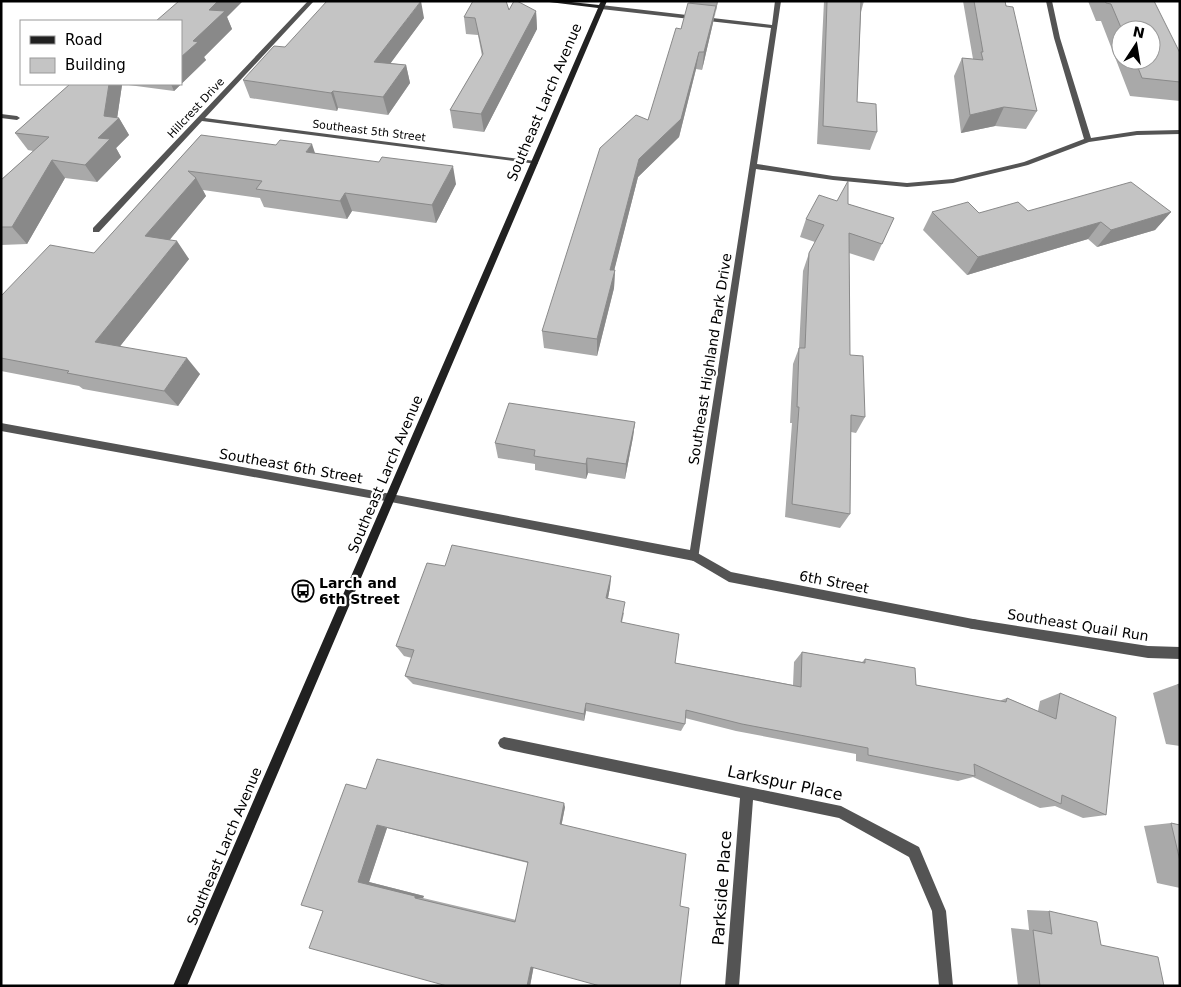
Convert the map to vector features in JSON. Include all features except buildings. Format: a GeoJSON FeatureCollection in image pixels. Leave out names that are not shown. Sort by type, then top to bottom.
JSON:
{"type":"FeatureCollection","features":[{"type":"Feature","properties":{"kind":"main road"},"geometry":{"type":"LineString","coordinates":[[544,1],[602,4]]}},
{"type":"Feature","properties":{"kind":"main road","name":"Southeast Larch Avenue"},"geometry":{"type":"LineString","coordinates":[[180,986],[602,4]]}},
{"type":"Feature","properties":{"kind":"street","name":"Hillcrest Drive"},"geometry":{"type":"LineString","coordinates":[[96,230],[311,1]]}},
{"type":"Feature","properties":{"kind":"street","name":"Southeast Highland Park Drive"},"geometry":{"type":"LineString","coordinates":[[694,556],[778,1]]}},
{"type":"Feature","properties":{"kind":"street"},"geometry":{"type":"LineString","coordinates":[[1049,1],[1057,38],[1088,140]]}},
{"type":"Feature","properties":{"kind":"street"},"geometry":{"type":"LineString","coordinates":[[602,4],[775,28]]}},
{"type":"Feature","properties":{"kind":"street"},"geometry":{"type":"LineString","coordinates":[[1,116],[17,118]]}},
{"type":"Feature","properties":{"kind":"street","name":"Southeast 5th Street"},"geometry":{"type":"LineString","coordinates":[[199,119],[535,163]]}},
{"type":"Feature","properties":{"kind":"street"},"geometry":{"type":"LineString","coordinates":[[753,166],[833,178],[908,186],[952,181],[1026,164],[1088,140],[1137,133],[1180,132]]}},
{"type":"Feature","properties":{"kind":"street","name":"Southeast 6th Street"},"geometry":{"type":"LineString","coordinates":[[1,427],[694,556]]}},
{"type":"Feature","properties":{"kind":"street","name":"6th Street"},"geometry":{"type":"LineString","coordinates":[[694,556],[728,577],[973,624]]}},
{"type":"Feature","properties":{"kind":"street","name":"Southeast Quail Run"},"geometry":{"type":"LineString","coordinates":[[973,624],[1148,652],[1180,653]]}},
{"type":"Feature","properties":{"kind":"street","name":"Larkspur Place"},"geometry":{"type":"LineString","coordinates":[[504,743],[841,812],[914,852],[939,911],[946,986]]}},
{"type":"Feature","properties":{"kind":"street","name":"Parkside Place"},"geometry":{"type":"LineString","coordinates":[[732,986],[747,793]]}},
{"type":"Feature","properties":{"kind":"place","name":"Larch and 6th Street"},"geometry":{"type":"Point","coordinates":[303,591]}}]}
